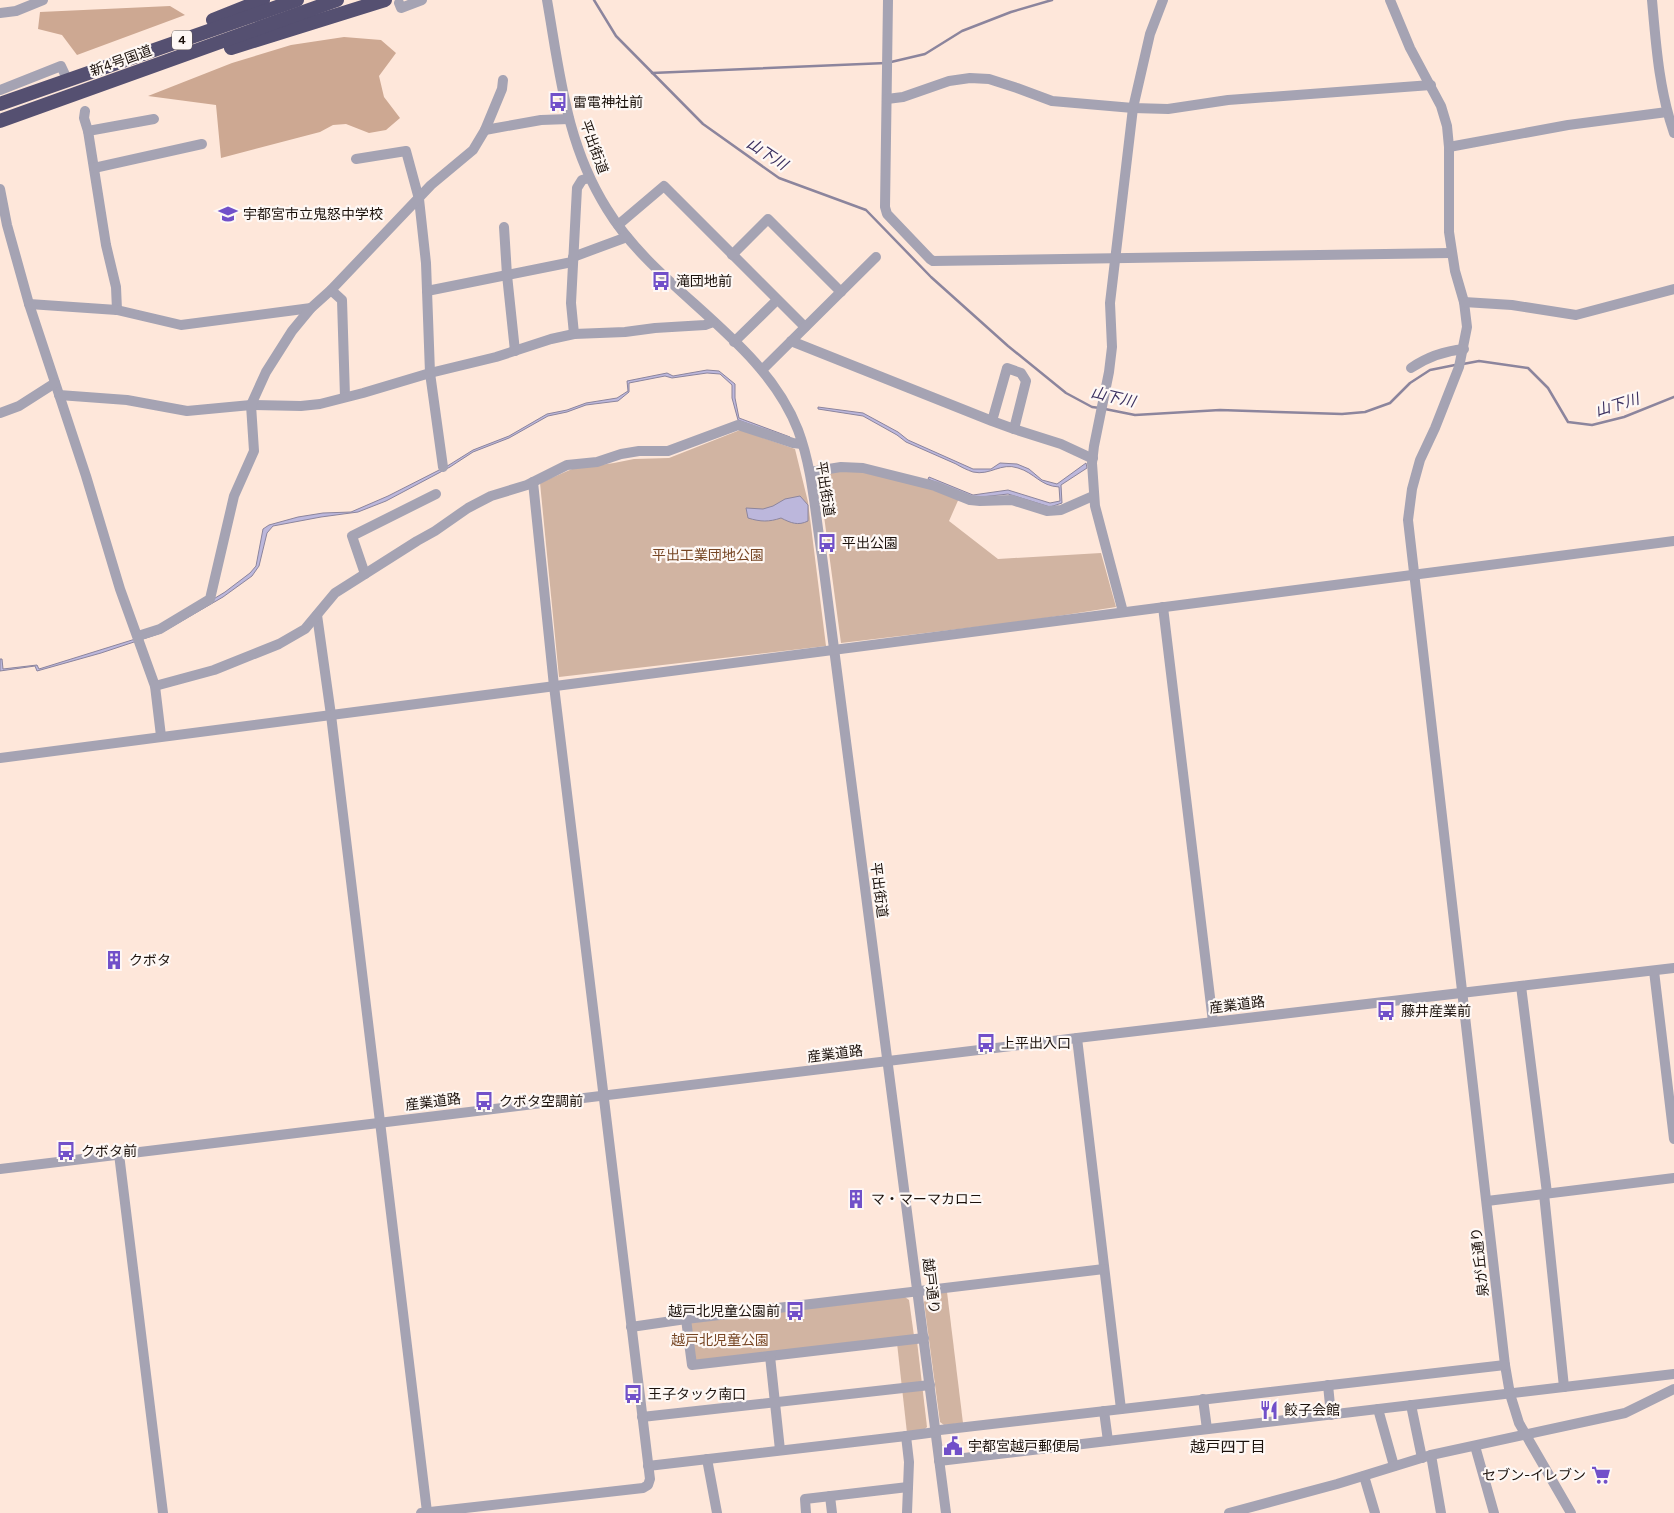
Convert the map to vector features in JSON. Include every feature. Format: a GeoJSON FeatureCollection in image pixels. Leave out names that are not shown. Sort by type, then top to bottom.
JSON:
{"type":"FeatureCollection","features":[{"type":"Feature","properties":{"kind":"highway"},"geometry":{"type":"LineString","coordinates":[[68,81],[90,68],[263,0]]}},
{"type":"Feature","properties":{"kind":"highway","name":"新4号国道"},"geometry":{"type":"LineString","coordinates":[[0,104],[297,0]]}},
{"type":"Feature","properties":{"kind":"highway","name":"新4号国道"},"geometry":{"type":"LineString","coordinates":[[0,121],[337,0]]}},
{"type":"Feature","properties":{"kind":"highway"},"geometry":{"type":"LineString","coordinates":[[115,80],[156,72],[385,0]]}},
{"type":"Feature","properties":{"kind":"street"},"geometry":{"type":"LineString","coordinates":[[0,13],[16,11],[43,0]]}},
{"type":"Feature","properties":{"kind":"street"},"geometry":{"type":"LineString","coordinates":[[399,3],[401,8],[422,0]]}},
{"type":"Feature","properties":{"kind":"street","name":"平出街道"},"geometry":{"type":"LineString","coordinates":[[547,0],[569,119],[589,178],[618,225],[645,257],[762,370],[791,415],[802,444],[810,472],[888,1062]]}},
{"type":"Feature","properties":{"kind":"street"},"geometry":{"type":"LineString","coordinates":[[888,0],[885,207],[887,214],[930,259],[1451,253]]}},
{"type":"Feature","properties":{"kind":"street"},"geometry":{"type":"LineString","coordinates":[[1123,612],[1093,496],[1093,458],[1112,347],[1110,303],[1133,108],[1150,34],[1163,0]]}},
{"type":"Feature","properties":{"kind":"street","name":"泉が丘通り"},"geometry":{"type":"LineString","coordinates":[[1390,0],[1410,48],[1441,106],[1447,126],[1451,253],[1464,302],[1467,327],[1464,348],[1458,367],[1420,460],[1412,489],[1408,520],[1505,1365],[1510,1394],[1519,1423],[1571,1513]]}},
{"type":"Feature","properties":{"kind":"street"},"geometry":{"type":"LineString","coordinates":[[1652,0],[1660,80],[1674,133]]}},
{"type":"Feature","properties":{"kind":"street"},"geometry":{"type":"LineString","coordinates":[[0,90],[61,66],[68,81]]}},
{"type":"Feature","properties":{"kind":"street"},"geometry":{"type":"LineString","coordinates":[[887,99],[903,97],[950,81],[970,78],[990,79],[1052,101],[1168,109],[1228,100],[1431,85]]}},
{"type":"Feature","properties":{"kind":"street"},"geometry":{"type":"LineString","coordinates":[[138,636],[160,629],[210,599],[234,496],[254,451],[251,405],[258,387],[292,331],[311,308],[332,290],[442,176],[473,150],[486,130],[502,89],[503,80]]}},
{"type":"Feature","properties":{"kind":"street"},"geometry":{"type":"LineString","coordinates":[[84,111],[106,245],[116,287],[117,310]]}},
{"type":"Feature","properties":{"kind":"street"},"geometry":{"type":"LineString","coordinates":[[1449,147],[1568,125],[1667,112]]}},
{"type":"Feature","properties":{"kind":"street"},"geometry":{"type":"LineString","coordinates":[[88,131],[154,119]]}},
{"type":"Feature","properties":{"kind":"street"},"geometry":{"type":"LineString","coordinates":[[486,130],[541,120],[569,119]]}},
{"type":"Feature","properties":{"kind":"street"},"geometry":{"type":"LineString","coordinates":[[94,168],[202,144]]}},
{"type":"Feature","properties":{"kind":"street"},"geometry":{"type":"LineString","coordinates":[[356,159],[406,151],[419,199],[426,264],[430,373],[443,467]]}},
{"type":"Feature","properties":{"kind":"street"},"geometry":{"type":"LineString","coordinates":[[574,334],[571,303],[577,188],[582,180],[589,178]]}},
{"type":"Feature","properties":{"kind":"street"},"geometry":{"type":"LineString","coordinates":[[618,225],[664,186],[805,327]]}},
{"type":"Feature","properties":{"kind":"street"},"geometry":{"type":"LineString","coordinates":[[0,189],[6,225],[29,304],[86,476],[120,589],[155,686],[161,736]]}},
{"type":"Feature","properties":{"kind":"street"},"geometry":{"type":"LineString","coordinates":[[732,255],[768,219],[841,292]]}},
{"type":"Feature","properties":{"kind":"street"},"geometry":{"type":"LineString","coordinates":[[504,227],[515,351]]}},
{"type":"Feature","properties":{"kind":"street"},"geometry":{"type":"LineString","coordinates":[[427,291],[572,260],[627,237]]}},
{"type":"Feature","properties":{"kind":"street"},"geometry":{"type":"LineString","coordinates":[[762,370],[876,257]]}},
{"type":"Feature","properties":{"kind":"street"},"geometry":{"type":"LineString","coordinates":[[1464,302],[1512,305],[1576,315],[1674,289]]}},
{"type":"Feature","properties":{"kind":"street"},"geometry":{"type":"LineString","coordinates":[[332,290],[342,300],[345,397]]}},
{"type":"Feature","properties":{"kind":"street"},"geometry":{"type":"LineString","coordinates":[[734,342],[777,300]]}},
{"type":"Feature","properties":{"kind":"street"},"geometry":{"type":"LineString","coordinates":[[29,304],[117,310],[181,326],[311,308]]}},
{"type":"Feature","properties":{"kind":"street"},"geometry":{"type":"LineString","coordinates":[[59,395],[127,400],[187,411],[251,405],[300,406],[320,404],[574,334],[702,326],[713,322]]}},
{"type":"Feature","properties":{"kind":"street"},"geometry":{"type":"LineString","coordinates":[[791,341],[992,421],[1061,444],[1093,458]]}},
{"type":"Feature","properties":{"kind":"street"},"geometry":{"type":"LineString","coordinates":[[1411,368],[1423,360],[1448,350],[1464,348]]}},
{"type":"Feature","properties":{"kind":"street"},"geometry":{"type":"LineString","coordinates":[[992,421],[1007,368],[1021,373],[1026,381],[1014,429]]}},
{"type":"Feature","properties":{"kind":"street"},"geometry":{"type":"LineString","coordinates":[[0,413],[19,406],[55,383]]}},
{"type":"Feature","properties":{"kind":"street"},"geometry":{"type":"LineString","coordinates":[[155,686],[214,670],[279,644],[305,629],[336,592],[417,541],[435,532],[468,508],[491,496],[533,482],[567,465],[597,462],[639,450],[668,451],[738,425],[793,444],[802,444]]}},
{"type":"Feature","properties":{"kind":"street"},"geometry":{"type":"LineString","coordinates":[[810,472],[841,467],[863,468],[936,486],[970,500],[1012,500],[1048,511],[1061,510],[1093,496]]}},
{"type":"Feature","properties":{"kind":"street"},"geometry":{"type":"LineString","coordinates":[[318,614],[380,1122],[424,1513],[643,1488],[650,1482],[554,686],[533,482]]}},
{"type":"Feature","properties":{"kind":"street"},"geometry":{"type":"LineString","coordinates":[[365,574],[352,536],[436,494]]}},
{"type":"Feature","properties":{"kind":"street"},"geometry":{"type":"LineString","coordinates":[[0,758],[1674,541]]}},
{"type":"Feature","properties":{"kind":"street"},"geometry":{"type":"LineString","coordinates":[[1163,607],[1213,1022]]}},
{"type":"Feature","properties":{"kind":"street","name":"産業道路"},"geometry":{"type":"LineString","coordinates":[[0,1169],[1077,1038],[1674,968]]}},
{"type":"Feature","properties":{"kind":"street"},"geometry":{"type":"LineString","coordinates":[[1654,971],[1674,1139]]}},
{"type":"Feature","properties":{"kind":"street"},"geometry":{"type":"LineString","coordinates":[[1521,986],[1545,1194],[1564,1387]]}},
{"type":"Feature","properties":{"kind":"street"},"geometry":{"type":"LineString","coordinates":[[1077,1038],[1121,1409]]}},
{"type":"Feature","properties":{"kind":"street","name":"越戸通り"},"geometry":{"type":"LineString","coordinates":[[888,1062],[946,1513]]}},
{"type":"Feature","properties":{"kind":"street"},"geometry":{"type":"LineString","coordinates":[[119,1154],[163,1513]]}},
{"type":"Feature","properties":{"kind":"street"},"geometry":{"type":"LineString","coordinates":[[1487,1201],[1674,1178]]}},
{"type":"Feature","properties":{"kind":"street"},"geometry":{"type":"LineString","coordinates":[[631,1327],[1104,1269]]}},
{"type":"Feature","properties":{"kind":"street"},"geometry":{"type":"LineString","coordinates":[[686,1319],[692,1365],[924,1338]]}},
{"type":"Feature","properties":{"kind":"street"},"geometry":{"type":"LineString","coordinates":[[770,1356],[780,1450]]}},
{"type":"Feature","properties":{"kind":"street"},"geometry":{"type":"LineString","coordinates":[[648,1466],[906,1436],[940,1430],[1104,1410],[1505,1365]]}},
{"type":"Feature","properties":{"kind":"street"},"geometry":{"type":"LineString","coordinates":[[939,1461],[1674,1374]]}},
{"type":"Feature","properties":{"kind":"street"},"geometry":{"type":"LineString","coordinates":[[642,1417],[930,1385]]}},
{"type":"Feature","properties":{"kind":"street"},"geometry":{"type":"LineString","coordinates":[[1328,1385],[1331,1415]]}},
{"type":"Feature","properties":{"kind":"street"},"geometry":{"type":"LineString","coordinates":[[1229,1513],[1364,1476],[1427,1456],[1625,1413],[1674,1389]]}},
{"type":"Feature","properties":{"kind":"street"},"geometry":{"type":"LineString","coordinates":[[1204,1399],[1207,1429]]}},
{"type":"Feature","properties":{"kind":"street"},"geometry":{"type":"LineString","coordinates":[[1411,1405],[1427,1456],[1441,1513]]}},
{"type":"Feature","properties":{"kind":"street"},"geometry":{"type":"LineString","coordinates":[[1378,1409],[1394,1466]]}},
{"type":"Feature","properties":{"kind":"street"},"geometry":{"type":"LineString","coordinates":[[1104,1410],[1108,1441]]}},
{"type":"Feature","properties":{"kind":"street"},"geometry":{"type":"LineString","coordinates":[[906,1436],[909,1462],[907,1513]]}},
{"type":"Feature","properties":{"kind":"street"},"geometry":{"type":"LineString","coordinates":[[1475,1446],[1494,1513]]}},
{"type":"Feature","properties":{"kind":"street"},"geometry":{"type":"LineString","coordinates":[[707,1459],[717,1513]]}},
{"type":"Feature","properties":{"kind":"street"},"geometry":{"type":"LineString","coordinates":[[1364,1476],[1374,1513]]}},
{"type":"Feature","properties":{"kind":"street"},"geometry":{"type":"LineString","coordinates":[[806,1513],[805,1499],[908,1486]]}},
{"type":"Feature","properties":{"kind":"street"},"geometry":{"type":"LineString","coordinates":[[830,1496],[832,1513]]}},
{"type":"Feature","properties":{"kind":"green space","name":"平出工業団地公園"},"geometry":{"type":"Polygon","coordinates":[[[740,430],[795,449],[808,502],[826,646],[559,677],[540,483],[572,469],[634,459],[669,458],[740,430]]]}},
{"type":"Feature","properties":{"kind":"green space"},"geometry":{"type":"Polygon","coordinates":[[[841,467],[960,496],[949,521],[998,559],[1101,553],[1116,607],[1026,621],[841,643],[818,471],[841,467]]]}},
{"type":"Feature","properties":{"kind":"green space"},"geometry":{"type":"Polygon","coordinates":[[[947,1292],[963,1423],[944,1425],[940,1422],[924,1302],[930,1294],[947,1292]]]}},
{"type":"Feature","properties":{"kind":"green space","name":"越戸北児童公園"},"geometry":{"type":"Polygon","coordinates":[[[905,1297],[909,1300],[914,1336],[693,1363],[689,1323],[905,1297]]]}},
{"type":"Feature","properties":{"kind":"green space"},"geometry":{"type":"Polygon","coordinates":[[[917,1341],[927,1427],[923,1431],[907,1433],[897,1343],[917,1341]]]}},
{"type":"Feature","properties":{"kind":"shaded area"},"geometry":{"type":"Polygon","coordinates":[[[170,6],[185,15],[77,55],[62,35],[38,29],[40,12],[170,6]]]}},
{"type":"Feature","properties":{"kind":"shaded area"},"geometry":{"type":"Polygon","coordinates":[[[344,37],[381,40],[396,53],[379,76],[384,97],[400,118],[386,130],[369,133],[346,124],[333,125],[320,132],[221,158],[216,105],[148,96],[232,63],[291,45],[344,37]]]}},
{"type":"Feature","properties":{"kind":"shaded area"},"geometry":{"type":"Polygon","coordinates":[[[707,370],[719,371],[735,384],[735,398],[739,418],[790,437],[790,439],[738,420],[732,398],[732,385],[720,374],[707,373],[672,378],[665,376],[629,383],[629,392],[618,401],[586,405],[548,416],[509,438],[473,452],[450,467],[386,501],[358,512],[273,526],[267,533],[259,566],[252,576],[223,597],[161,633],[101,653],[37,671],[35,666],[0,671],[0,659],[2,659],[3,669],[37,665],[39,669],[161,631],[225,592],[250,573],[256,566],[263,529],[269,525],[298,517],[323,513],[351,512],[388,496],[449,465],[473,450],[509,436],[547,414],[567,410],[586,403],[617,398],[628,391],[627,381],[667,373],[673,376],[707,370]]]}},
{"type":"Feature","properties":{"kind":"shaded area"},"geometry":{"type":"Polygon","coordinates":[[[818,407],[863,413],[898,432],[908,440],[973,469],[991,469],[1000,463],[1017,464],[1029,469],[1042,480],[1057,484],[1086,463],[1087,468],[1061,485],[1062,503],[1050,507],[1008,494],[973,498],[928,479],[929,477],[973,495],[1008,490],[1050,503],[1060,501],[1059,487],[1042,482],[1024,470],[1006,467],[979,473],[973,472],[906,442],[863,416],[818,409],[818,407]]]}},
{"type":"Feature","properties":{"kind":"shaded area"},"geometry":{"type":"Polygon","coordinates":[[[800,496],[808,505],[808,521],[804,523],[798,524],[781,518],[765,521],[748,518],[746,508],[763,509],[785,499],[800,496]]]}},
{"type":"Feature","properties":{"kind":"waterway","name":"山下川"},"geometry":{"type":"LineString","coordinates":[[594,0],[616,36],[703,124],[779,178],[866,210],[931,277],[1008,346],[1066,393],[1092,407],[1100,408]]}},
{"type":"Feature","properties":{"kind":"waterway"},"geometry":{"type":"LineString","coordinates":[[891,62],[925,54],[962,31],[1011,12],[1052,0]]}},
{"type":"Feature","properties":{"kind":"waterway"},"geometry":{"type":"LineString","coordinates":[[652,73],[886,63]]}},
{"type":"Feature","properties":{"kind":"waterway","name":"山下川"},"geometry":{"type":"LineString","coordinates":[[1463,364],[1479,361],[1528,368],[1548,388],[1568,422],[1592,425],[1624,417],[1674,397]]}},
{"type":"Feature","properties":{"kind":"waterway","name":"山下川"},"geometry":{"type":"LineString","coordinates":[[1105,409],[1135,415],[1220,410],[1342,414],[1365,412],[1390,403],[1410,383],[1430,370],[1455,365]]}},
{"type":"Feature","properties":{"kind":"place","name":"雷電神社前"},"geometry":{"type":"Point","coordinates":[558,102]}},
{"type":"Feature","properties":{"kind":"place","name":"宇都宮市立鬼怒中学校"},"geometry":{"type":"Point","coordinates":[228,214]}},
{"type":"Feature","properties":{"kind":"place","name":"滝団地前"},"geometry":{"type":"Point","coordinates":[661,281]}},
{"type":"Feature","properties":{"kind":"place","name":"平出公園"},"geometry":{"type":"Point","coordinates":[827,543]}},
{"type":"Feature","properties":{"kind":"place","name":"クボタ"},"geometry":{"type":"Point","coordinates":[114,960]}},
{"type":"Feature","properties":{"kind":"place","name":"藤井産業前"},"geometry":{"type":"Point","coordinates":[1386,1011]}},
{"type":"Feature","properties":{"kind":"place","name":"上平出入口"},"geometry":{"type":"Point","coordinates":[986,1043]}},
{"type":"Feature","properties":{"kind":"place","name":"クボタ空調前"},"geometry":{"type":"Point","coordinates":[484,1101]}},
{"type":"Feature","properties":{"kind":"place","name":"クボタ前"},"geometry":{"type":"Point","coordinates":[66,1151]}},
{"type":"Feature","properties":{"kind":"place","name":"マ・マーマカロニ"},"geometry":{"type":"Point","coordinates":[856,1199]}},
{"type":"Feature","properties":{"kind":"place","name":"越戸北児童公園前"},"geometry":{"type":"Point","coordinates":[795,1311]}},
{"type":"Feature","properties":{"kind":"place","name":"王子タック南口"},"geometry":{"type":"Point","coordinates":[633,1394]}},
{"type":"Feature","properties":{"kind":"place","name":"餃子会館"},"geometry":{"type":"Point","coordinates":[1269,1410]}},
{"type":"Feature","properties":{"kind":"place","name":"宇都宮越戸郵便局"},"geometry":{"type":"Point","coordinates":[953,1446]}},
{"type":"Feature","properties":{"kind":"place","name":"セブン-イレブン"},"geometry":{"type":"Point","coordinates":[1601,1475]}},
{"type":"Feature","properties":{"kind":"district","name":"越戸四丁目"},"geometry":{"type":"Point","coordinates":[1228,1447]}}]}
